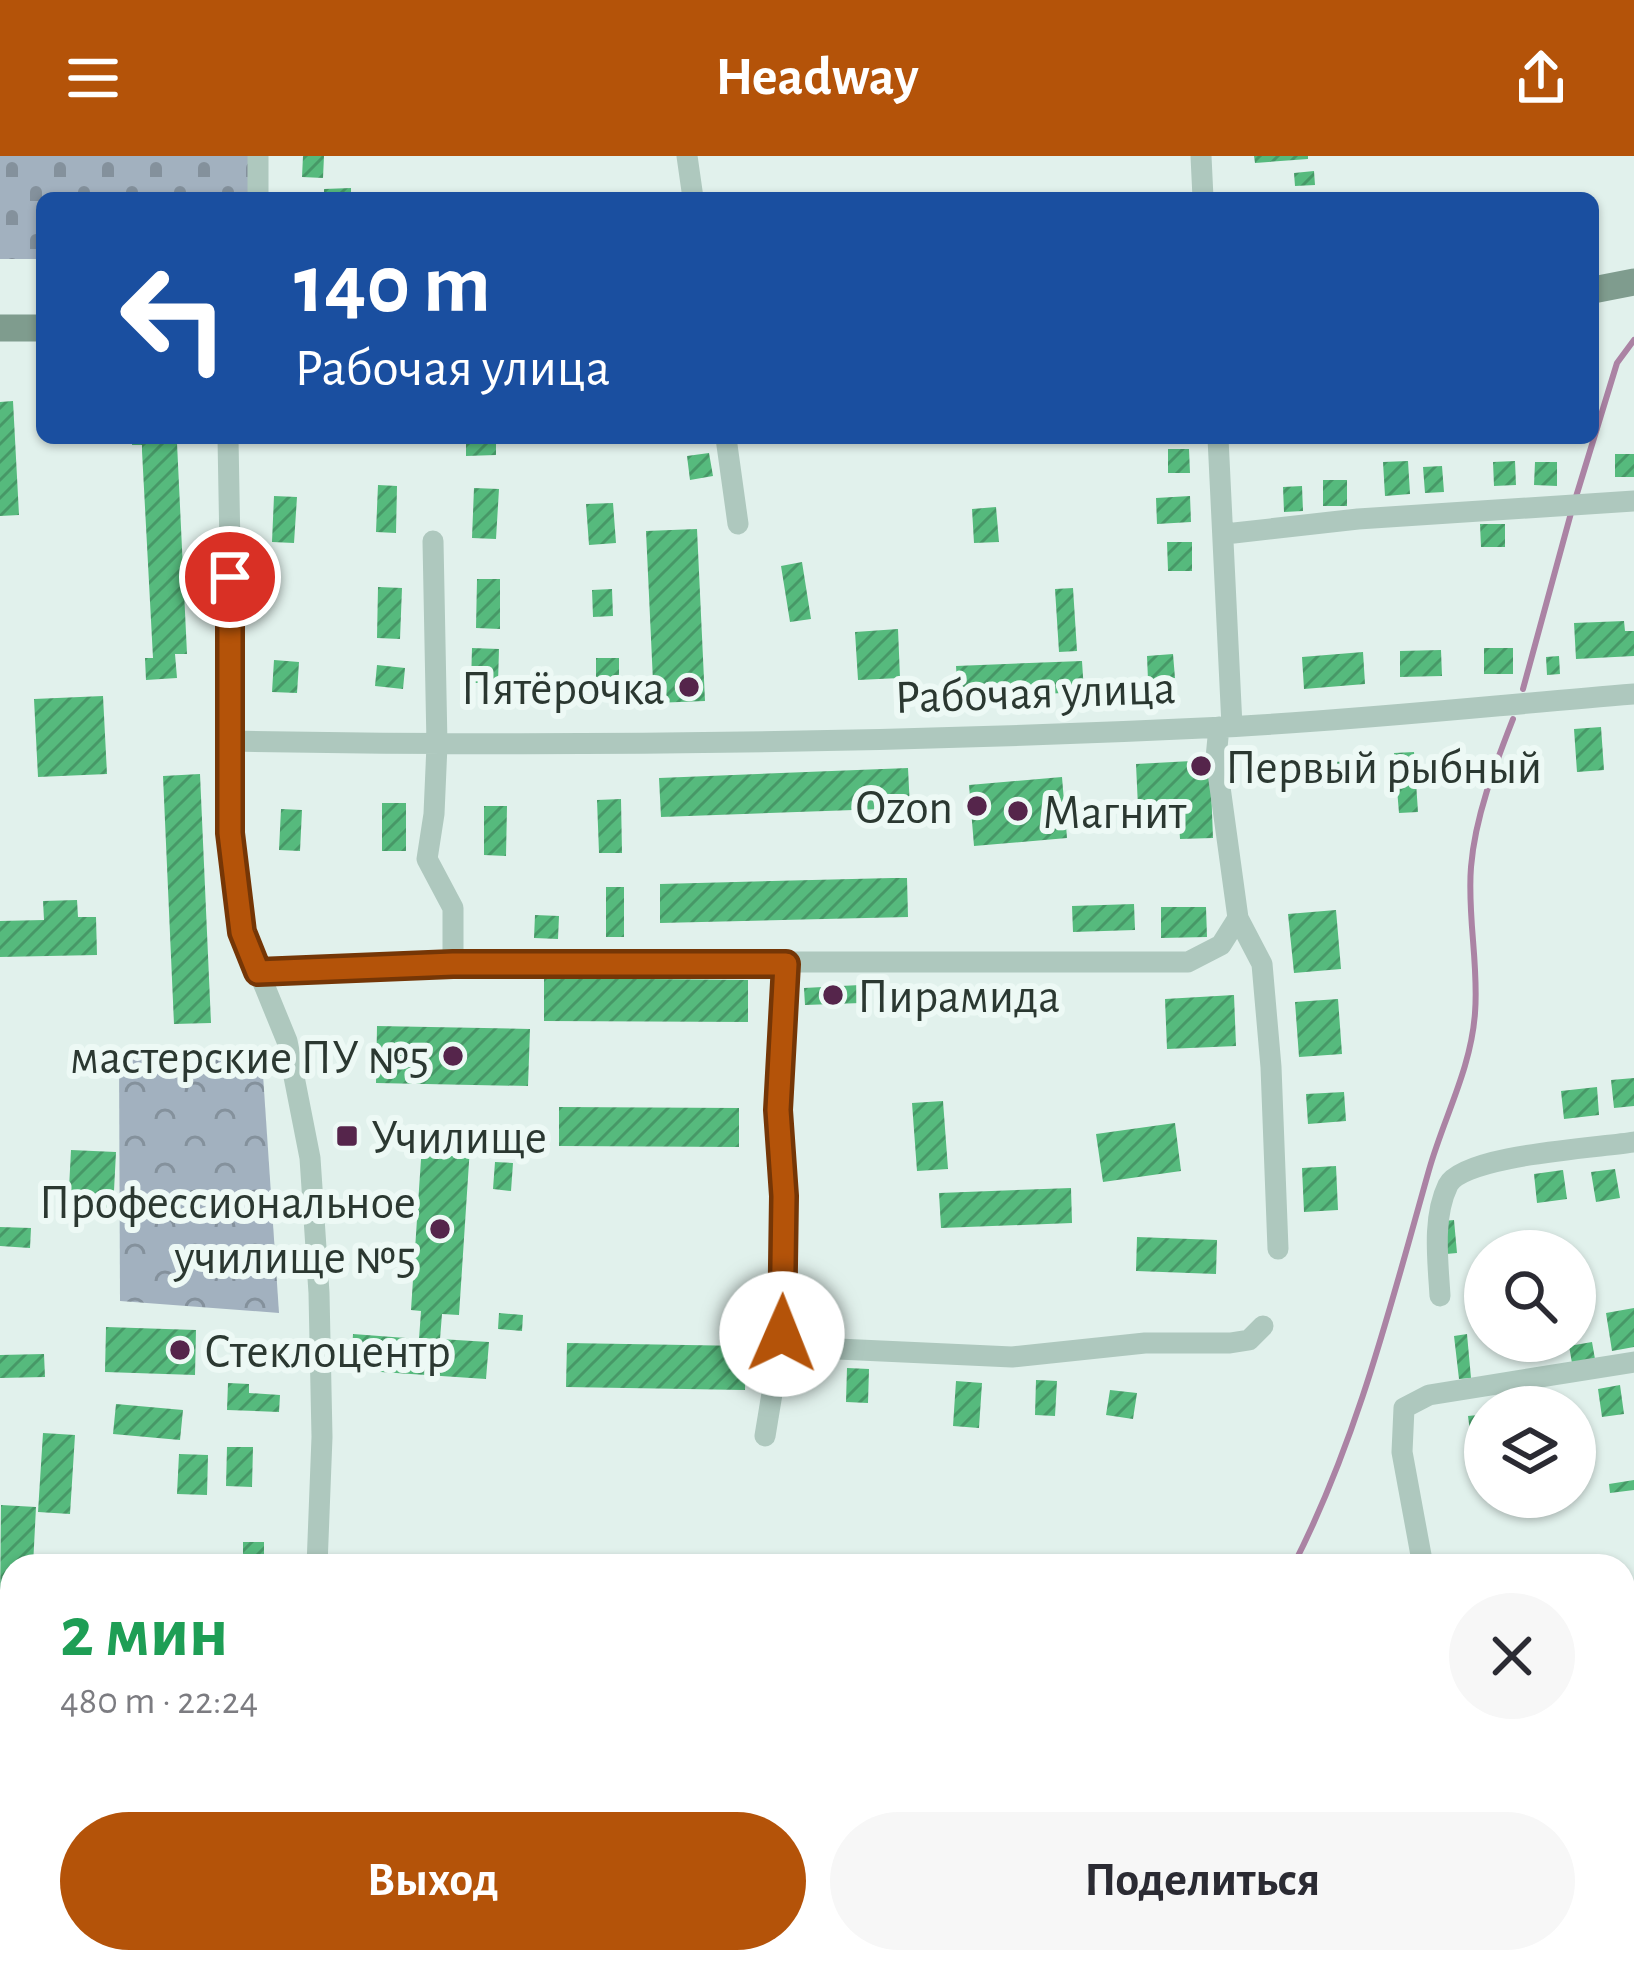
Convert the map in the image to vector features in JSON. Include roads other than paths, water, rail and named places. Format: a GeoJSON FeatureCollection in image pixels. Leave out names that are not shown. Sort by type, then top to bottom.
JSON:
{"type":"FeatureCollection","features":[{"type":"Feature","properties":{"kind":"street"},"geometry":{"type":"LineString","coordinates":[[257,192],[258,156]]}},
{"type":"Feature","properties":{"kind":"street"},"geometry":{"type":"LineString","coordinates":[[687,156],[692,192]]}},
{"type":"Feature","properties":{"kind":"street"},"geometry":{"type":"LineString","coordinates":[[1201,156],[1203,192]]}},
{"type":"Feature","properties":{"kind":"street"},"geometry":{"type":"LineString","coordinates":[[1599,289],[1634,282]]}},
{"type":"Feature","properties":{"kind":"street"},"geometry":{"type":"LineString","coordinates":[[0,328],[36,328]]}},
{"type":"Feature","properties":{"kind":"street"},"geometry":{"type":"LineString","coordinates":[[228,444],[230,833],[242,932],[287,1041],[310,1158],[320,1292],[322,1417],[316,1554]]}},
{"type":"Feature","properties":{"kind":"street"},"geometry":{"type":"LineString","coordinates":[[727,444],[738,524]]}},
{"type":"Feature","properties":{"kind":"street"},"geometry":{"type":"LineString","coordinates":[[1218,444],[1225,534],[1226,727],[1216,758],[1238,918],[1262,964],[1278,1249]]}},
{"type":"Feature","properties":{"kind":"street"},"geometry":{"type":"LineString","coordinates":[[1225,534],[1634,501]]}},
{"type":"Feature","properties":{"kind":"street"},"geometry":{"type":"LineString","coordinates":[[433,541],[437,745],[427,859],[453,908],[453,964]]}},
{"type":"Feature","properties":{"kind":"street","name":"Рабочая улица"},"geometry":{"type":"LineString","coordinates":[[232,741],[753,743],[1226,727],[1634,694]]}},
{"type":"Feature","properties":{"kind":"street"},"geometry":{"type":"LineString","coordinates":[[258,972],[453,964],[1188,962],[1221,945],[1238,918]]}},
{"type":"Feature","properties":{"kind":"street"},"geometry":{"type":"LineString","coordinates":[[765,1436],[782,1334],[784,1196],[778,1110],[786,964]]}},
{"type":"Feature","properties":{"kind":"street"},"geometry":{"type":"LineString","coordinates":[[1440,1296],[1437,1236],[1449,1184],[1463,1170],[1488,1161],[1634,1142]]}},
{"type":"Feature","properties":{"kind":"street"},"geometry":{"type":"LineString","coordinates":[[782,1334],[838,1349],[1012,1357],[1145,1343],[1230,1343],[1249,1340],[1263,1326]]}},
{"type":"Feature","properties":{"kind":"street"},"geometry":{"type":"LineString","coordinates":[[1421,1554],[1402,1452],[1404,1408],[1429,1395],[1634,1362]]}},
{"type":"Feature","properties":{"kind":"waterway"},"geometry":{"type":"LineString","coordinates":[[1599,422],[1617,363],[1634,340]]}},
{"type":"Feature","properties":{"kind":"waterway"},"geometry":{"type":"LineString","coordinates":[[1575,500],[1592,444]]}},
{"type":"Feature","properties":{"kind":"waterway"},"geometry":{"type":"LineString","coordinates":[[1523,689],[1571,513]]}},
{"type":"Feature","properties":{"kind":"waterway"},"geometry":{"type":"LineString","coordinates":[[1299,1554],[1354,1421],[1468,1054],[1476,995],[1470,904],[1473,848],[1513,719]]}},
{"type":"Feature","properties":{"kind":"place","name":"Пятёрочка"},"geometry":{"type":"Point","coordinates":[689,687]}},
{"type":"Feature","properties":{"kind":"place","name":"Первый рыбный"},"geometry":{"type":"Point","coordinates":[1201,766]}},
{"type":"Feature","properties":{"kind":"place","name":"Ozon"},"geometry":{"type":"Point","coordinates":[977,806]}},
{"type":"Feature","properties":{"kind":"place","name":"Магнит"},"geometry":{"type":"Point","coordinates":[1018,811]}},
{"type":"Feature","properties":{"kind":"place","name":"Пирамида"},"geometry":{"type":"Point","coordinates":[833,995]}},
{"type":"Feature","properties":{"kind":"place","name":"мастерские ПУ №5"},"geometry":{"type":"Point","coordinates":[453,1056]}},
{"type":"Feature","properties":{"kind":"place","name":"Училище"},"geometry":{"type":"Point","coordinates":[347,1136]}},
{"type":"Feature","properties":{"kind":"place","name":"Профессиональное училище №5"},"geometry":{"type":"Point","coordinates":[440,1229]}},
{"type":"Feature","properties":{"kind":"place","name":"Стеклоцентр"},"geometry":{"type":"Point","coordinates":[180,1350]}}]}
